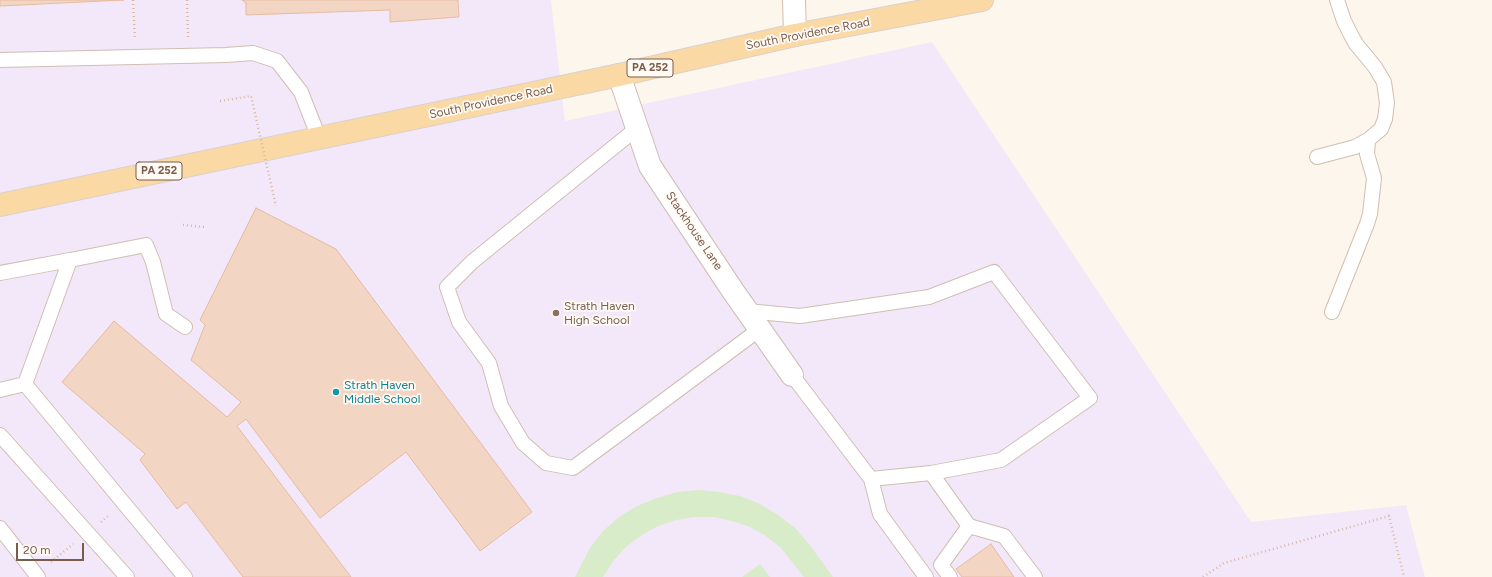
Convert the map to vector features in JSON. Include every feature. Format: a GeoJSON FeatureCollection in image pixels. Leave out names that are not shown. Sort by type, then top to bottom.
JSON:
{"type":"FeatureCollection","features":[{"type":"Feature","properties":{"kind":"main road","name":"South Providence Road"},"geometry":{"type":"LineString","coordinates":[[0,205],[619,75],[795,35],[982,0]]}},
{"type":"Feature","properties":{"kind":"street"},"geometry":{"type":"LineString","coordinates":[[794,0],[795,35]]}},
{"type":"Feature","properties":{"kind":"street","name":"Stackhouse Lane"},"geometry":{"type":"LineString","coordinates":[[619,75],[636,129],[650,166],[792,375]]}},
{"type":"Feature","properties":{"kind":"lane"},"geometry":{"type":"LineString","coordinates":[[1317,157],[1355,147],[1368,140],[1381,129],[1385,119],[1387,103],[1384,82],[1375,67],[1356,44],[1344,21],[1337,0]]}},
{"type":"Feature","properties":{"kind":"lane"},"geometry":{"type":"LineString","coordinates":[[0,60],[226,55],[253,53],[277,62],[301,92],[319,138]]}},
{"type":"Feature","properties":{"kind":"lane"},"geometry":{"type":"LineString","coordinates":[[636,129],[472,262],[447,287],[459,322],[489,363],[501,406],[522,443],[546,463],[573,468],[760,329]]}},
{"type":"Feature","properties":{"kind":"lane"},"geometry":{"type":"LineString","coordinates":[[1332,312],[1370,214],[1374,178],[1367,154],[1368,140]]}},
{"type":"Feature","properties":{"kind":"lane"},"geometry":{"type":"LineString","coordinates":[[0,273],[146,245],[153,262],[166,314],[185,327]]}},
{"type":"Feature","properties":{"kind":"lane"},"geometry":{"type":"LineString","coordinates":[[25,384],[70,260]]}},
{"type":"Feature","properties":{"kind":"lane"},"geometry":{"type":"LineString","coordinates":[[747,310],[800,316],[929,297],[994,272],[1090,398],[1001,460],[931,473],[871,479]]}},
{"type":"Feature","properties":{"kind":"lane"},"geometry":{"type":"LineString","coordinates":[[792,375],[871,479],[880,514],[926,577]]}},
{"type":"Feature","properties":{"kind":"lane"},"geometry":{"type":"LineString","coordinates":[[0,390],[25,384]]}},
{"type":"Feature","properties":{"kind":"lane"},"geometry":{"type":"LineString","coordinates":[[25,384],[185,577]]}},
{"type":"Feature","properties":{"kind":"lane"},"geometry":{"type":"LineString","coordinates":[[0,435],[127,577]]}},
{"type":"Feature","properties":{"kind":"lane"},"geometry":{"type":"LineString","coordinates":[[931,473],[969,526],[1004,536],[1035,577]]}},
{"type":"Feature","properties":{"kind":"lane"},"geometry":{"type":"LineString","coordinates":[[950,577],[941,565],[969,526]]}},
{"type":"Feature","properties":{"kind":"lane"},"geometry":{"type":"LineString","coordinates":[[0,528],[38,577]]}},
{"type":"Feature","properties":{"kind":"path"},"geometry":{"type":"LineString","coordinates":[[133,0],[135,39]]}},
{"type":"Feature","properties":{"kind":"path"},"geometry":{"type":"LineString","coordinates":[[187,0],[188,38]]}},
{"type":"Feature","properties":{"kind":"path"},"geometry":{"type":"LineString","coordinates":[[220,101],[251,96],[276,206]]}},
{"type":"Feature","properties":{"kind":"path"},"geometry":{"type":"LineString","coordinates":[[183,225],[205,227]]}},
{"type":"Feature","properties":{"kind":"path"},"geometry":{"type":"LineString","coordinates":[[96,525],[114,511]]}},
{"type":"Feature","properties":{"kind":"path"},"geometry":{"type":"LineString","coordinates":[[1203,577],[1224,563],[1388,516],[1404,577]]}},
{"type":"Feature","properties":{"kind":"path"},"geometry":{"type":"LineString","coordinates":[[48,565],[75,542]]}},
{"type":"Feature","properties":{"kind":"shaded area","name":"Strath Haven High School"},"geometry":{"type":"Polygon","coordinates":[[[0,0],[551,0],[565,121],[932,42],[1251,522],[1406,505],[1425,577],[0,577],[0,0]]]}},
{"type":"Feature","properties":{"kind":"green space"},"geometry":{"type":"Polygon","coordinates":[[[699,490],[740,496],[760,504],[778,515],[795,528],[809,544],[833,577],[804,577],[781,548],[766,536],[750,527],[714,517],[695,517],[676,520],[658,526],[642,535],[627,546],[614,560],[603,577],[575,577],[590,548],[603,531],[619,517],[637,506],[657,498],[677,492],[699,490]]]}},
{"type":"Feature","properties":{"kind":"green space"},"geometry":{"type":"Polygon","coordinates":[[[760,564],[770,577],[742,577],[760,564]]]}},
{"type":"Feature","properties":{"kind":"building"},"geometry":{"type":"Polygon","coordinates":[[[0,0],[124,0],[0,6],[0,0]]]}},
{"type":"Feature","properties":{"kind":"building"},"geometry":{"type":"Polygon","coordinates":[[[242,0],[458,0],[459,17],[390,22],[390,10],[246,15],[246,3],[242,0]]]}},
{"type":"Feature","properties":{"kind":"building","name":"Strath Haven Middle School"},"geometry":{"type":"Polygon","coordinates":[[[256,208],[336,249],[532,512],[480,551],[406,452],[320,518],[246,419],[237,426],[351,577],[243,577],[186,502],[177,509],[140,460],[145,454],[62,382],[114,321],[227,417],[241,402],[191,360],[205,325],[200,320],[256,208]]]}},
{"type":"Feature","properties":{"kind":"building"},"geometry":{"type":"Polygon","coordinates":[[[991,544],[1014,577],[962,577],[956,569],[991,544]]]}},
{"type":"Feature","properties":{"kind":"place","name":"Strath Haven High School"},"geometry":{"type":"Point","coordinates":[556,313]}},
{"type":"Feature","properties":{"kind":"place","name":"Strath Haven Middle School"},"geometry":{"type":"Point","coordinates":[336,392]}}]}
